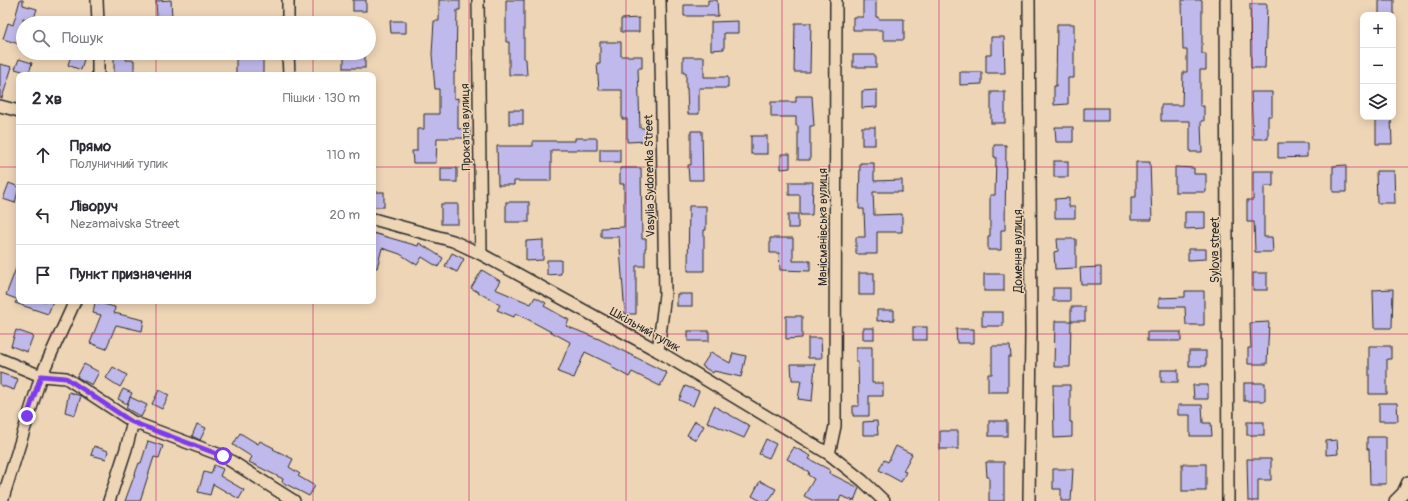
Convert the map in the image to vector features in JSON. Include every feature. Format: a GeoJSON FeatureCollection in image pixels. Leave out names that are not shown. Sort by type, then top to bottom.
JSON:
{"type":"FeatureCollection","features":[{"type":"Feature","properties":{"kind":"street"},"geometry":{"type":"LineString","coordinates":[[98,0],[98,16]]}},
{"type":"Feature","properties":{"kind":"street"},"geometry":{"type":"LineString","coordinates":[[288,0],[288,16]]}},
{"type":"Feature","properties":{"kind":"street","name":"Прокатна вулиця"},"geometry":{"type":"LineString","coordinates":[[478,0],[481,254]]}},
{"type":"Feature","properties":{"kind":"street","name":"Vasylia Sydorenka Street"},"geometry":{"type":"LineString","coordinates":[[658,351],[665,294],[660,0]]}},
{"type":"Feature","properties":{"kind":"street","name":"Манісманівська вулиця"},"geometry":{"type":"LineString","coordinates":[[829,454],[835,426],[836,0]]}},
{"type":"Feature","properties":{"kind":"street","name":"Доменна вулиця"},"geometry":{"type":"LineString","coordinates":[[1029,0],[1031,333],[1029,501]]}},
{"type":"Feature","properties":{"kind":"street","name":"Sylova street"},"geometry":{"type":"LineString","coordinates":[[1226,0],[1228,501]]}},
{"type":"Feature","properties":{"kind":"street"},"geometry":{"type":"LineString","coordinates":[[98,60],[98,72]]}},
{"type":"Feature","properties":{"kind":"street"},"geometry":{"type":"LineString","coordinates":[[288,60],[289,72]]}},
{"type":"Feature","properties":{"kind":"street"},"geometry":{"type":"LineString","coordinates":[[0,106],[16,111]]}},
{"type":"Feature","properties":{"kind":"street","name":"Шкільний тупик"},"geometry":{"type":"LineString","coordinates":[[376,220],[453,241],[481,254],[658,351],[829,454],[863,481],[884,501]]}},
{"type":"Feature","properties":{"kind":"street"},"geometry":{"type":"LineString","coordinates":[[2,501],[41,376],[73,304]]}},
{"type":"Feature","properties":{"kind":"street"},"geometry":{"type":"LineString","coordinates":[[0,359],[41,376],[66,378],[132,422],[223,456],[294,501]]}},
{"type":"Feature","properties":{"kind":"street"},"geometry":{"type":"LineString","coordinates":[[109,501],[126,449],[132,422]]}},
{"type":"Feature","properties":{"kind":"street"},"geometry":{"type":"LineString","coordinates":[[1395,501],[1403,493],[1408,482]]}},
{"type":"Feature","properties":{"kind":"building"},"geometry":{"type":"Polygon","coordinates":[[[20,0],[23,0],[23,5],[37,9],[35,16],[16,16],[16,43],[3,39],[8,23],[13,25],[20,0]]]}},
{"type":"Feature","properties":{"kind":"building"},"geometry":{"type":"Polygon","coordinates":[[[171,0],[172,16],[157,16],[156,1],[171,0]]]}},
{"type":"Feature","properties":{"kind":"building"},"geometry":{"type":"Polygon","coordinates":[[[353,0],[366,0],[366,11],[353,11],[353,0]]]}},
{"type":"Feature","properties":{"kind":"building"},"geometry":{"type":"Polygon","coordinates":[[[439,0],[460,0],[460,10],[457,10],[454,99],[458,98],[458,129],[470,128],[470,138],[437,138],[436,163],[413,163],[412,151],[417,151],[417,129],[424,129],[424,114],[439,114],[439,89],[435,89],[432,54],[434,21],[439,21],[439,0]]]}},
{"type":"Feature","properties":{"kind":"building"},"geometry":{"type":"Polygon","coordinates":[[[506,0],[524,0],[524,59],[526,59],[527,75],[509,75],[509,42],[506,42],[506,0]]]}},
{"type":"Feature","properties":{"kind":"building"},"geometry":{"type":"Polygon","coordinates":[[[708,0],[717,0],[718,16],[684,16],[684,5],[708,5],[708,0]]]}},
{"type":"Feature","properties":{"kind":"building"},"geometry":{"type":"Polygon","coordinates":[[[863,0],[876,0],[876,17],[879,19],[904,19],[904,40],[883,40],[883,30],[853,30],[853,17],[863,17],[863,0]]]}},
{"type":"Feature","properties":{"kind":"building"},"geometry":{"type":"Polygon","coordinates":[[[1182,0],[1202,0],[1202,54],[1206,54],[1206,70],[1200,70],[1200,106],[1204,106],[1204,121],[1201,121],[1202,152],[1190,152],[1190,121],[1161,121],[1161,105],[1182,105],[1183,72],[1187,72],[1187,50],[1183,50],[1182,0]]]}},
{"type":"Feature","properties":{"kind":"building"},"geometry":{"type":"Polygon","coordinates":[[[1379,0],[1394,0],[1394,12],[1379,12],[1379,0]]]}},
{"type":"Feature","properties":{"kind":"building"},"geometry":{"type":"Polygon","coordinates":[[[1250,4],[1267,4],[1265,68],[1251,68],[1250,4]]]}},
{"type":"Feature","properties":{"kind":"building"},"geometry":{"type":"Polygon","coordinates":[[[639,18],[639,32],[621,32],[621,19],[639,18]]]}},
{"type":"Feature","properties":{"kind":"building"},"geometry":{"type":"Polygon","coordinates":[[[390,21],[406,21],[406,33],[391,33],[390,21]]]}},
{"type":"Feature","properties":{"kind":"building"},"geometry":{"type":"Polygon","coordinates":[[[738,21],[738,33],[724,33],[724,49],[711,50],[711,22],[738,21]]]}},
{"type":"Feature","properties":{"kind":"building"},"geometry":{"type":"Polygon","coordinates":[[[795,23],[811,23],[810,72],[794,72],[795,23]]]}},
{"type":"Feature","properties":{"kind":"building"},"geometry":{"type":"Polygon","coordinates":[[[1057,24],[1074,24],[1074,78],[1068,78],[1068,104],[1054,105],[1054,86],[1056,86],[1057,24]]]}},
{"type":"Feature","properties":{"kind":"building"},"geometry":{"type":"Polygon","coordinates":[[[991,37],[1004,37],[1005,73],[986,73],[986,55],[991,55],[991,37]]]}},
{"type":"Feature","properties":{"kind":"building"},"geometry":{"type":"Polygon","coordinates":[[[600,42],[621,42],[621,56],[642,56],[642,68],[638,68],[640,128],[648,128],[648,141],[627,142],[627,119],[622,119],[622,90],[599,90],[597,63],[600,63],[600,42]]]}},
{"type":"Feature","properties":{"kind":"building"},"geometry":{"type":"Polygon","coordinates":[[[853,55],[876,55],[876,67],[853,67],[853,55]]]}},
{"type":"Feature","properties":{"kind":"building"},"geometry":{"type":"Polygon","coordinates":[[[683,57],[704,57],[704,77],[728,77],[728,88],[699,88],[699,114],[688,114],[686,73],[683,73],[683,57]]]}},
{"type":"Feature","properties":{"kind":"building"},"geometry":{"type":"Polygon","coordinates":[[[19,60],[32,63],[29,72],[15,69],[19,60]]]}},
{"type":"Feature","properties":{"kind":"building"},"geometry":{"type":"Polygon","coordinates":[[[70,60],[84,60],[81,70],[68,65],[70,60]]]}},
{"type":"Feature","properties":{"kind":"building"},"geometry":{"type":"Polygon","coordinates":[[[114,60],[134,60],[134,72],[114,72],[114,60]]]}},
{"type":"Feature","properties":{"kind":"building"},"geometry":{"type":"Polygon","coordinates":[[[236,60],[263,60],[263,72],[236,72],[236,60]]]}},
{"type":"Feature","properties":{"kind":"building"},"geometry":{"type":"Polygon","coordinates":[[[344,60],[365,60],[365,68],[344,68],[344,60]]]}},
{"type":"Feature","properties":{"kind":"building"},"geometry":{"type":"Polygon","coordinates":[[[0,64],[12,67],[2,98],[0,97],[0,64]]]}},
{"type":"Feature","properties":{"kind":"building"},"geometry":{"type":"Polygon","coordinates":[[[960,72],[982,72],[982,84],[960,85],[960,72]]]}},
{"type":"Feature","properties":{"kind":"building"},"geometry":{"type":"Polygon","coordinates":[[[877,90],[877,107],[862,108],[862,91],[877,90]]]}},
{"type":"Feature","properties":{"kind":"building"},"geometry":{"type":"Polygon","coordinates":[[[991,92],[1005,92],[1005,123],[991,123],[991,92]]]}},
{"type":"Feature","properties":{"kind":"building"},"geometry":{"type":"Polygon","coordinates":[[[1251,92],[1272,92],[1272,116],[1268,116],[1268,139],[1253,139],[1251,92]]]}},
{"type":"Feature","properties":{"kind":"building"},"geometry":{"type":"Polygon","coordinates":[[[796,96],[812,96],[814,126],[810,126],[810,160],[798,160],[798,126],[796,126],[796,117],[771,117],[771,102],[796,102],[796,96]]]}},
{"type":"Feature","properties":{"kind":"building"},"geometry":{"type":"Polygon","coordinates":[[[1084,108],[1108,108],[1108,121],[1084,121],[1084,108]]]}},
{"type":"Feature","properties":{"kind":"building"},"geometry":{"type":"Polygon","coordinates":[[[509,110],[523,110],[523,124],[509,124],[509,110]]]}},
{"type":"Feature","properties":{"kind":"building"},"geometry":{"type":"Polygon","coordinates":[[[1376,120],[1391,120],[1392,144],[1376,144],[1376,120]]]}},
{"type":"Feature","properties":{"kind":"building"},"geometry":{"type":"Polygon","coordinates":[[[862,127],[875,127],[875,145],[862,145],[862,127]]]}},
{"type":"Feature","properties":{"kind":"building"},"geometry":{"type":"Polygon","coordinates":[[[1055,127],[1073,127],[1073,142],[1056,142],[1055,127]]]}},
{"type":"Feature","properties":{"kind":"building"},"geometry":{"type":"Polygon","coordinates":[[[691,131],[702,131],[703,180],[689,180],[688,165],[691,165],[691,131]]]}},
{"type":"Feature","properties":{"kind":"building"},"geometry":{"type":"Polygon","coordinates":[[[751,136],[767,136],[767,154],[751,154],[751,136]]]}},
{"type":"Feature","properties":{"kind":"building"},"geometry":{"type":"Polygon","coordinates":[[[575,138],[597,138],[597,150],[551,150],[551,181],[514,181],[514,185],[498,185],[497,146],[533,146],[533,141],[575,141],[575,138]]]}},
{"type":"Feature","properties":{"kind":"building"},"geometry":{"type":"Polygon","coordinates":[[[1278,143],[1307,143],[1307,157],[1278,158],[1278,143]]]}},
{"type":"Feature","properties":{"kind":"building"},"geometry":{"type":"Polygon","coordinates":[[[994,145],[1006,145],[1005,230],[1001,230],[1001,250],[988,250],[988,236],[990,236],[990,195],[995,195],[996,157],[994,157],[994,145]]]}},
{"type":"Feature","properties":{"kind":"building"},"geometry":{"type":"Polygon","coordinates":[[[600,149],[620,149],[620,162],[600,162],[600,149]]]}},
{"type":"Feature","properties":{"kind":"building"},"geometry":{"type":"Polygon","coordinates":[[[781,154],[790,154],[790,168],[781,169],[781,154]]]}},
{"type":"Feature","properties":{"kind":"building"},"geometry":{"type":"Polygon","coordinates":[[[1054,161],[1068,161],[1068,177],[1054,177],[1054,161]]]}},
{"type":"Feature","properties":{"kind":"building"},"geometry":{"type":"Polygon","coordinates":[[[1136,162],[1150,162],[1152,220],[1131,220],[1131,197],[1136,197],[1136,162]]]}},
{"type":"Feature","properties":{"kind":"building"},"geometry":{"type":"Polygon","coordinates":[[[860,163],[874,163],[874,181],[902,180],[902,192],[873,192],[874,215],[902,214],[902,232],[877,232],[877,254],[856,254],[856,237],[865,237],[864,209],[859,209],[860,163]]]}},
{"type":"Feature","properties":{"kind":"building"},"geometry":{"type":"Polygon","coordinates":[[[1346,165],[1346,192],[1333,192],[1333,166],[1346,165]]]}},
{"type":"Feature","properties":{"kind":"building"},"geometry":{"type":"Polygon","coordinates":[[[1175,167],[1194,168],[1194,174],[1206,174],[1206,192],[1175,192],[1175,167]]]}},
{"type":"Feature","properties":{"kind":"building"},"geometry":{"type":"Polygon","coordinates":[[[441,168],[457,168],[457,182],[441,182],[441,168]]]}},
{"type":"Feature","properties":{"kind":"building"},"geometry":{"type":"Polygon","coordinates":[[[620,168],[641,168],[642,239],[646,239],[646,248],[645,266],[636,266],[636,314],[625,314],[619,237],[601,237],[601,228],[624,227],[624,184],[620,184],[620,168]]]}},
{"type":"Feature","properties":{"kind":"building"},"geometry":{"type":"Polygon","coordinates":[[[1253,171],[1273,171],[1273,186],[1264,186],[1264,237],[1272,237],[1273,252],[1255,252],[1254,222],[1247,222],[1247,200],[1253,200],[1253,171]]]}},
{"type":"Feature","properties":{"kind":"building"},"geometry":{"type":"Polygon","coordinates":[[[1376,171],[1394,171],[1395,203],[1377,203],[1376,171]]]}},
{"type":"Feature","properties":{"kind":"building"},"geometry":{"type":"Polygon","coordinates":[[[789,182],[813,182],[812,215],[800,215],[800,195],[789,195],[789,182]]]}},
{"type":"Feature","properties":{"kind":"building"},"geometry":{"type":"Polygon","coordinates":[[[9,183],[16,186],[15,203],[3,199],[9,183]]]}},
{"type":"Feature","properties":{"kind":"building"},"geometry":{"type":"Polygon","coordinates":[[[376,192],[384,192],[384,207],[376,207],[376,192]]]}},
{"type":"Feature","properties":{"kind":"building"},"geometry":{"type":"Polygon","coordinates":[[[1069,198],[1069,207],[1075,207],[1075,218],[1055,218],[1055,199],[1069,198]]]}},
{"type":"Feature","properties":{"kind":"building"},"geometry":{"type":"Polygon","coordinates":[[[506,202],[529,202],[529,222],[506,222],[506,202]]]}},
{"type":"Feature","properties":{"kind":"building"},"geometry":{"type":"Polygon","coordinates":[[[441,204],[458,204],[458,224],[441,224],[441,204]]]}},
{"type":"Feature","properties":{"kind":"building"},"geometry":{"type":"Polygon","coordinates":[[[689,206],[706,206],[706,230],[704,230],[704,271],[688,271],[689,206]]]}},
{"type":"Feature","properties":{"kind":"building"},"geometry":{"type":"Polygon","coordinates":[[[1185,212],[1205,212],[1205,228],[1185,229],[1185,212]]]}},
{"type":"Feature","properties":{"kind":"building"},"geometry":{"type":"Polygon","coordinates":[[[788,214],[798,214],[798,228],[788,228],[788,214]]]}},
{"type":"Feature","properties":{"kind":"building"},"geometry":{"type":"Polygon","coordinates":[[[376,234],[418,246],[419,243],[443,258],[438,267],[422,257],[417,265],[400,254],[382,248],[377,268],[376,234]]]}},
{"type":"Feature","properties":{"kind":"building"},"geometry":{"type":"Polygon","coordinates":[[[770,238],[793,238],[793,261],[810,261],[810,271],[780,270],[779,253],[770,253],[770,238]]]}},
{"type":"Feature","properties":{"kind":"building"},"geometry":{"type":"Polygon","coordinates":[[[1057,239],[1076,239],[1076,268],[1055,269],[1054,252],[1058,251],[1057,239]]]}},
{"type":"Feature","properties":{"kind":"building"},"geometry":{"type":"Polygon","coordinates":[[[543,240],[543,260],[526,261],[526,241],[543,240]]]}},
{"type":"Feature","properties":{"kind":"building"},"geometry":{"type":"Polygon","coordinates":[[[1188,249],[1206,249],[1206,259],[1188,260],[1188,249]]]}},
{"type":"Feature","properties":{"kind":"building"},"geometry":{"type":"Polygon","coordinates":[[[452,253],[464,259],[457,272],[445,266],[452,253]]]}},
{"type":"Feature","properties":{"kind":"building"},"geometry":{"type":"Polygon","coordinates":[[[547,260],[561,260],[561,274],[547,275],[547,260]]]}},
{"type":"Feature","properties":{"kind":"building"},"geometry":{"type":"Polygon","coordinates":[[[1101,267],[1101,284],[1081,284],[1080,268],[1101,267]]]}},
{"type":"Feature","properties":{"kind":"building"},"geometry":{"type":"Polygon","coordinates":[[[16,268],[16,299],[6,295],[16,268]]]}},
{"type":"Feature","properties":{"kind":"building"},"geometry":{"type":"Polygon","coordinates":[[[482,270],[500,281],[495,289],[531,304],[535,297],[546,303],[544,306],[569,320],[566,326],[599,339],[667,373],[660,386],[632,372],[629,377],[611,367],[612,365],[585,352],[574,378],[558,372],[570,342],[516,313],[514,317],[497,310],[500,305],[471,288],[482,270]]]}},
{"type":"Feature","properties":{"kind":"building"},"geometry":{"type":"Polygon","coordinates":[[[859,273],[874,273],[874,295],[859,295],[859,273]]]}},
{"type":"Feature","properties":{"kind":"building"},"geometry":{"type":"Polygon","coordinates":[[[1253,273],[1267,273],[1267,290],[1253,290],[1253,273]]]}},
{"type":"Feature","properties":{"kind":"building"},"geometry":{"type":"Polygon","coordinates":[[[984,274],[1004,274],[1004,291],[984,291],[984,274]]]}},
{"type":"Feature","properties":{"kind":"building"},"geometry":{"type":"Polygon","coordinates":[[[1053,288],[1070,288],[1070,301],[1053,301],[1053,288]]]}},
{"type":"Feature","properties":{"kind":"building"},"geometry":{"type":"Polygon","coordinates":[[[1393,289],[1392,328],[1374,328],[1373,290],[1393,289]]]}},
{"type":"Feature","properties":{"kind":"building"},"geometry":{"type":"Polygon","coordinates":[[[1185,291],[1204,291],[1204,325],[1186,325],[1185,307],[1159,307],[1159,298],[1185,297],[1185,291]]]}},
{"type":"Feature","properties":{"kind":"building"},"geometry":{"type":"Polygon","coordinates":[[[677,294],[692,294],[692,306],[677,306],[677,294]]]}},
{"type":"Feature","properties":{"kind":"building"},"geometry":{"type":"Polygon","coordinates":[[[18,304],[52,304],[48,314],[18,304]]]}},
{"type":"Feature","properties":{"kind":"building"},"geometry":{"type":"Polygon","coordinates":[[[95,304],[103,304],[115,307],[114,313],[144,320],[142,331],[116,325],[106,349],[90,343],[101,315],[93,313],[95,304]]]}},
{"type":"Feature","properties":{"kind":"building"},"geometry":{"type":"Polygon","coordinates":[[[1071,307],[1085,307],[1085,321],[1071,321],[1071,307]]]}},
{"type":"Feature","properties":{"kind":"building"},"geometry":{"type":"Polygon","coordinates":[[[877,310],[894,310],[894,320],[877,321],[877,310]]]}},
{"type":"Feature","properties":{"kind":"building"},"geometry":{"type":"Polygon","coordinates":[[[982,312],[1003,312],[1003,326],[982,326],[982,312]]]}},
{"type":"Feature","properties":{"kind":"building"},"geometry":{"type":"Polygon","coordinates":[[[786,316],[802,316],[802,338],[786,339],[786,316]]]}},
{"type":"Feature","properties":{"kind":"building"},"geometry":{"type":"Polygon","coordinates":[[[1055,321],[1071,321],[1070,367],[1054,367],[1055,321]]]}},
{"type":"Feature","properties":{"kind":"building"},"geometry":{"type":"Polygon","coordinates":[[[1269,322],[1267,364],[1248,364],[1248,348],[1251,348],[1250,323],[1269,322]]]}},
{"type":"Feature","properties":{"kind":"building"},"geometry":{"type":"Polygon","coordinates":[[[913,327],[927,327],[927,340],[913,340],[913,327]]]}},
{"type":"Feature","properties":{"kind":"building"},"geometry":{"type":"Polygon","coordinates":[[[863,328],[874,328],[874,339],[863,339],[863,328]]]}},
{"type":"Feature","properties":{"kind":"building"},"geometry":{"type":"Polygon","coordinates":[[[956,329],[974,329],[974,343],[957,343],[956,329]]]}},
{"type":"Feature","properties":{"kind":"building"},"geometry":{"type":"Polygon","coordinates":[[[16,330],[33,336],[27,352],[11,346],[16,330]]]}},
{"type":"Feature","properties":{"kind":"building"},"geometry":{"type":"Polygon","coordinates":[[[688,331],[709,331],[709,341],[688,341],[688,331]]]}},
{"type":"Feature","properties":{"kind":"building"},"geometry":{"type":"Polygon","coordinates":[[[1147,332],[1181,332],[1181,341],[1147,341],[1147,332]]]}},
{"type":"Feature","properties":{"kind":"building"},"geometry":{"type":"Polygon","coordinates":[[[808,338],[821,338],[822,358],[808,358],[808,338]]]}},
{"type":"Feature","properties":{"kind":"building"},"geometry":{"type":"Polygon","coordinates":[[[992,346],[1010,346],[1011,357],[1008,357],[1008,392],[988,392],[988,374],[992,374],[992,346]]]}},
{"type":"Feature","properties":{"kind":"building"},"geometry":{"type":"Polygon","coordinates":[[[1369,346],[1391,346],[1391,359],[1387,359],[1387,394],[1369,394],[1369,346]]]}},
{"type":"Feature","properties":{"kind":"building"},"geometry":{"type":"Polygon","coordinates":[[[856,347],[872,347],[872,383],[883,383],[883,396],[869,396],[869,416],[853,416],[853,406],[859,406],[858,362],[856,362],[856,347]]]}},
{"type":"Feature","properties":{"kind":"building"},"geometry":{"type":"Polygon","coordinates":[[[1189,351],[1206,351],[1206,366],[1189,366],[1189,351]]]}},
{"type":"Feature","properties":{"kind":"building"},"geometry":{"type":"Polygon","coordinates":[[[711,352],[730,363],[733,353],[746,356],[741,377],[714,371],[713,373],[702,366],[711,352]]]}},
{"type":"Feature","properties":{"kind":"building"},"geometry":{"type":"Polygon","coordinates":[[[84,364],[99,372],[92,385],[77,377],[84,364]]]}},
{"type":"Feature","properties":{"kind":"building"},"geometry":{"type":"Polygon","coordinates":[[[791,364],[815,364],[812,401],[798,399],[801,380],[792,380],[791,364]]]}},
{"type":"Feature","properties":{"kind":"building"},"geometry":{"type":"Polygon","coordinates":[[[113,367],[127,375],[120,387],[106,378],[113,367]]]}},
{"type":"Feature","properties":{"kind":"building"},"geometry":{"type":"Polygon","coordinates":[[[1161,370],[1178,370],[1178,382],[1161,382],[1161,370]]]}},
{"type":"Feature","properties":{"kind":"building"},"geometry":{"type":"Polygon","coordinates":[[[0,373],[18,379],[14,390],[0,385],[0,373]]]}},
{"type":"Feature","properties":{"kind":"building"},"geometry":{"type":"Polygon","coordinates":[[[1244,383],[1265,383],[1265,401],[1244,401],[1244,383]]]}},
{"type":"Feature","properties":{"kind":"building"},"geometry":{"type":"Polygon","coordinates":[[[1053,385],[1070,385],[1070,422],[1072,422],[1072,437],[1054,438],[1053,385]]]}},
{"type":"Feature","properties":{"kind":"building"},"geometry":{"type":"Polygon","coordinates":[[[1193,385],[1208,385],[1208,399],[1194,399],[1193,385]]]}},
{"type":"Feature","properties":{"kind":"building"},"geometry":{"type":"Polygon","coordinates":[[[685,386],[699,391],[693,406],[679,400],[685,386]]]}},
{"type":"Feature","properties":{"kind":"building"},"geometry":{"type":"Polygon","coordinates":[[[123,389],[132,393],[127,404],[118,399],[123,389]]]}},
{"type":"Feature","properties":{"kind":"building"},"geometry":{"type":"Polygon","coordinates":[[[159,390],[169,395],[162,409],[152,404],[159,390]]]}},
{"type":"Feature","properties":{"kind":"building"},"geometry":{"type":"Polygon","coordinates":[[[69,392],[81,396],[75,415],[65,412],[69,392]]]}},
{"type":"Feature","properties":{"kind":"building"},"geometry":{"type":"Polygon","coordinates":[[[130,397],[147,405],[141,417],[126,408],[130,397]]]}},
{"type":"Feature","properties":{"kind":"building"},"geometry":{"type":"Polygon","coordinates":[[[1379,403],[1397,403],[1398,421],[1379,421],[1379,403]]]}},
{"type":"Feature","properties":{"kind":"building"},"geometry":{"type":"Polygon","coordinates":[[[1178,405],[1202,405],[1203,423],[1211,423],[1212,436],[1190,436],[1190,415],[1178,415],[1178,405]]]}},
{"type":"Feature","properties":{"kind":"building"},"geometry":{"type":"Polygon","coordinates":[[[714,406],[750,426],[744,438],[707,422],[714,406]]]}},
{"type":"Feature","properties":{"kind":"building"},"geometry":{"type":"Polygon","coordinates":[[[695,421],[704,426],[696,440],[687,435],[695,421]]]}},
{"type":"Feature","properties":{"kind":"building"},"geometry":{"type":"Polygon","coordinates":[[[877,421],[878,435],[863,435],[863,422],[877,421]]]}},
{"type":"Feature","properties":{"kind":"building"},"geometry":{"type":"Polygon","coordinates":[[[989,421],[1007,421],[1007,436],[989,436],[989,421]]]}},
{"type":"Feature","properties":{"kind":"building"},"geometry":{"type":"Polygon","coordinates":[[[1247,422],[1264,422],[1264,435],[1247,435],[1247,422]]]}},
{"type":"Feature","properties":{"kind":"building"},"geometry":{"type":"Polygon","coordinates":[[[197,424],[206,428],[200,440],[192,436],[197,424]]]}},
{"type":"Feature","properties":{"kind":"building"},"geometry":{"type":"Polygon","coordinates":[[[940,431],[958,431],[958,449],[940,449],[940,431]]]}},
{"type":"Feature","properties":{"kind":"building"},"geometry":{"type":"Polygon","coordinates":[[[240,433],[258,444],[260,441],[293,459],[289,467],[300,474],[298,476],[315,486],[309,496],[282,482],[283,479],[249,462],[252,457],[233,445],[240,433]]]}},
{"type":"Feature","properties":{"kind":"building"},"geometry":{"type":"Polygon","coordinates":[[[1367,437],[1386,437],[1386,484],[1370,484],[1369,449],[1367,449],[1367,437]]]}},
{"type":"Feature","properties":{"kind":"building"},"geometry":{"type":"Polygon","coordinates":[[[766,439],[776,444],[769,458],[759,454],[766,439]]]}},
{"type":"Feature","properties":{"kind":"building"},"geometry":{"type":"Polygon","coordinates":[[[1337,440],[1338,454],[1326,455],[1326,441],[1337,440]]]}},
{"type":"Feature","properties":{"kind":"building"},"geometry":{"type":"Polygon","coordinates":[[[148,441],[163,446],[159,458],[154,457],[140,501],[125,501],[139,463],[141,463],[148,441]]]}},
{"type":"Feature","properties":{"kind":"building"},"geometry":{"type":"Polygon","coordinates":[[[94,446],[108,451],[106,459],[91,455],[94,446]]]}},
{"type":"Feature","properties":{"kind":"building"},"geometry":{"type":"Polygon","coordinates":[[[896,446],[912,454],[903,471],[906,472],[901,482],[879,470],[884,460],[888,462],[896,446]]]}},
{"type":"Feature","properties":{"kind":"building"},"geometry":{"type":"Polygon","coordinates":[[[794,447],[811,456],[809,459],[830,470],[829,473],[859,488],[854,501],[841,496],[839,501],[814,501],[804,496],[814,479],[808,475],[809,472],[787,459],[794,447]]]}},
{"type":"Feature","properties":{"kind":"building"},"geometry":{"type":"Polygon","coordinates":[[[1247,459],[1271,459],[1271,480],[1258,480],[1258,501],[1248,501],[1247,459]]]}},
{"type":"Feature","properties":{"kind":"building"},"geometry":{"type":"Polygon","coordinates":[[[986,462],[1004,462],[1004,501],[989,501],[989,477],[987,477],[986,462]]]}},
{"type":"Feature","properties":{"kind":"building"},"geometry":{"type":"Polygon","coordinates":[[[1182,464],[1206,464],[1206,491],[1182,491],[1182,464]]]}},
{"type":"Feature","properties":{"kind":"building"},"geometry":{"type":"Polygon","coordinates":[[[214,465],[223,469],[220,476],[244,490],[239,499],[213,484],[210,495],[198,492],[204,472],[211,474],[214,465]]]}},
{"type":"Feature","properties":{"kind":"building"},"geometry":{"type":"Polygon","coordinates":[[[1053,469],[1073,469],[1071,501],[1061,501],[1061,489],[1053,489],[1053,469]]]}},
{"type":"Feature","properties":{"kind":"building"},"geometry":{"type":"Polygon","coordinates":[[[760,481],[776,489],[769,501],[761,501],[752,496],[760,481]]]}},
{"type":"Feature","properties":{"kind":"route"},"geometry":{"type":"LineString","coordinates":[[27,416],[41,376],[58,376],[66,378],[79,385],[132,422],[223,456]]}}]}
